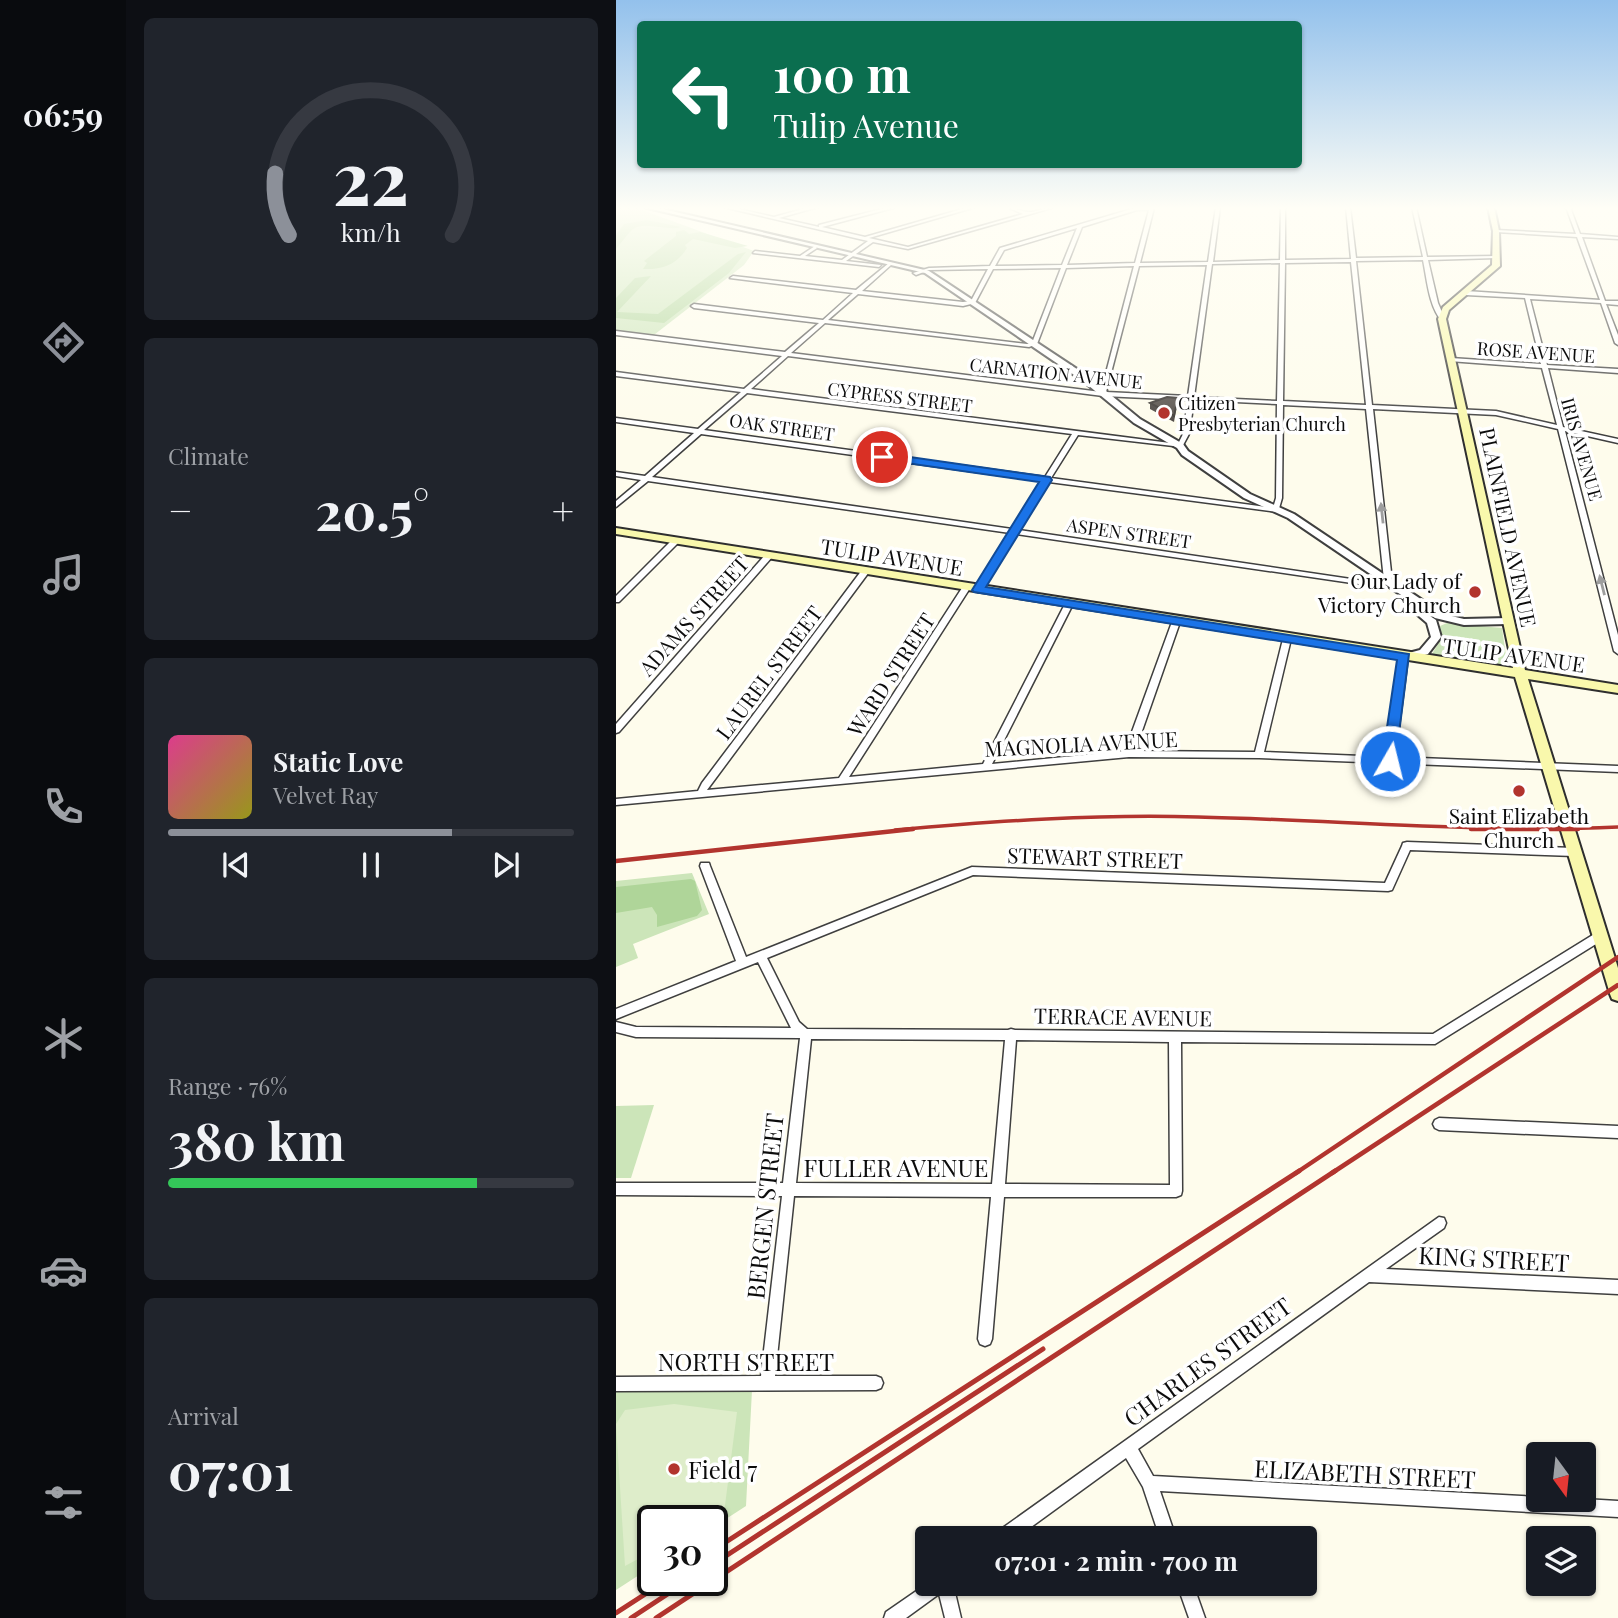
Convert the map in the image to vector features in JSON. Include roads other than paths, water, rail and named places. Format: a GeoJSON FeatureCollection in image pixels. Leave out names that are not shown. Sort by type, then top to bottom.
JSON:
{"type":"FeatureCollection","features":[{"type":"Feature","properties":{"kind":"main road"},"geometry":{"type":"LineString","coordinates":[[1442,319],[1451,306],[1478,283]]}},
{"type":"Feature","properties":{"kind":"main road","name":"PLAINFIELD AVENUE"},"geometry":{"type":"LineString","coordinates":[[1442,319],[1520,674],[1618,994]]}},
{"type":"Feature","properties":{"kind":"main road","name":"TULIP AVENUE"},"geometry":{"type":"LineString","coordinates":[[616,531],[1176,622],[1618,689]]}},
{"type":"Feature","properties":{"kind":"street"},"geometry":{"type":"LineString","coordinates":[[773,283],[963,304],[973,302]]}},
{"type":"Feature","properties":{"kind":"street"},"geometry":{"type":"LineString","coordinates":[[616,505],[866,283]]}},
{"type":"Feature","properties":{"kind":"street"},"geometry":{"type":"LineString","coordinates":[[937,283],[963,304],[993,320],[1180,446],[1185,453],[1219,472],[1276,511],[1280,518],[1322,542],[1434,618],[1508,621]]}},
{"type":"Feature","properties":{"kind":"street"},"geometry":{"type":"LineString","coordinates":[[942,283],[973,302],[993,320]]}},
{"type":"Feature","properties":{"kind":"street"},"geometry":{"type":"LineString","coordinates":[[973,302],[983,283]]}},
{"type":"Feature","properties":{"kind":"street"},"geometry":{"type":"LineString","coordinates":[[1030,345],[1057,283]]}},
{"type":"Feature","properties":{"kind":"street"},"geometry":{"type":"LineString","coordinates":[[1103,394],[1132,283]]}},
{"type":"Feature","properties":{"kind":"street"},"geometry":{"type":"LineString","coordinates":[[1180,446],[1186,434],[1207,283]]}},
{"type":"Feature","properties":{"kind":"street"},"geometry":{"type":"LineString","coordinates":[[1276,511],[1282,283]]}},
{"type":"Feature","properties":{"kind":"street"},"geometry":{"type":"LineString","coordinates":[[1356,283],[1370,408],[1383,583]]}},
{"type":"Feature","properties":{"kind":"street"},"geometry":{"type":"LineString","coordinates":[[1432,283],[1437,311],[1442,319]]}},
{"type":"Feature","properties":{"kind":"street"},"geometry":{"type":"LineString","coordinates":[[1596,283],[1618,343]]}},
{"type":"Feature","properties":{"kind":"street"},"geometry":{"type":"LineString","coordinates":[[1466,293],[1618,303]]}},
{"type":"Feature","properties":{"kind":"street","name":"IRIS AVENUE"},"geometry":{"type":"LineString","coordinates":[[1527,297],[1618,651]]}},
{"type":"Feature","properties":{"kind":"street"},"geometry":{"type":"LineString","coordinates":[[1436,300],[1451,306]]}},
{"type":"Feature","properties":{"kind":"street"},"geometry":{"type":"LineString","coordinates":[[694,306],[1030,345]]}},
{"type":"Feature","properties":{"kind":"street","name":"CARNATION AVENUE"},"geometry":{"type":"LineString","coordinates":[[616,334],[1103,394],[1370,408],[1463,407],[1618,441]]}},
{"type":"Feature","properties":{"kind":"street","name":"ROSE AVENUE"},"geometry":{"type":"LineString","coordinates":[[1451,360],[1618,371]]}},
{"type":"Feature","properties":{"kind":"street","name":"CYPRESS STREET"},"geometry":{"type":"LineString","coordinates":[[616,374],[1180,446]]}},
{"type":"Feature","properties":{"kind":"street","name":"OAK STREET"},"geometry":{"type":"LineString","coordinates":[[616,420],[1276,511]]}},
{"type":"Feature","properties":{"kind":"street","name":"WARD STREET"},"geometry":{"type":"LineString","coordinates":[[843,779],[972,589],[1016,532],[1075,434]]}},
{"type":"Feature","properties":{"kind":"street","name":"ASPEN STREET"},"geometry":{"type":"LineString","coordinates":[[616,474],[1383,583]]}},
{"type":"Feature","properties":{"kind":"street"},"geometry":{"type":"LineString","coordinates":[[616,600],[676,541]]}},
{"type":"Feature","properties":{"kind":"street","name":"ADAMS STREET"},"geometry":{"type":"LineString","coordinates":[[616,730],[769,556]]}},
{"type":"Feature","properties":{"kind":"street","name":"LAUREL STREET"},"geometry":{"type":"LineString","coordinates":[[701,794],[705,785],[865,572]]}},
{"type":"Feature","properties":{"kind":"street"},"geometry":{"type":"LineString","coordinates":[[986,765],[1069,604]]}},
{"type":"Feature","properties":{"kind":"street"},"geometry":{"type":"LineString","coordinates":[[1390,761],[1404,657],[1424,652],[1431,646],[1436,633],[1434,618]]}},
{"type":"Feature","properties":{"kind":"street"},"geometry":{"type":"LineString","coordinates":[[1129,754],[1176,622]]}},
{"type":"Feature","properties":{"kind":"street"},"geometry":{"type":"LineString","coordinates":[[1258,755],[1287,639]]}},
{"type":"Feature","properties":{"kind":"street","name":"MAGNOLIA AVENUE"},"geometry":{"type":"LineString","coordinates":[[616,802],[986,765],[1129,754],[1258,755],[1618,769]]}},
{"type":"Feature","properties":{"kind":"street","name":"STEWART STREET"},"geometry":{"type":"LineString","coordinates":[[616,1014],[972,871],[1388,887],[1407,846],[1574,852]]}},
{"type":"Feature","properties":{"kind":"street"},"geometry":{"type":"LineString","coordinates":[[705,866],[742,962]]}},
{"type":"Feature","properties":{"kind":"street","name":"TERRACE AVENUE"},"geometry":{"type":"LineString","coordinates":[[616,1027],[636,1032],[806,1035],[1011,1034],[1435,1039],[1600,936]]}},
{"type":"Feature","properties":{"kind":"street"},"geometry":{"type":"LineString","coordinates":[[760,955],[795,1025],[806,1035]]}},
{"type":"Feature","properties":{"kind":"street"},"geometry":{"type":"LineString","coordinates":[[985,1339],[1011,1034]]}},
{"type":"Feature","properties":{"kind":"street","name":"BERGEN STREET"},"geometry":{"type":"LineString","coordinates":[[767,1383],[806,1035]]}},
{"type":"Feature","properties":{"kind":"street","name":"FULLER AVENUE"},"geometry":{"type":"LineString","coordinates":[[616,1189],[1176,1191],[1175,1037]]}},
{"type":"Feature","properties":{"kind":"street"},"geometry":{"type":"LineString","coordinates":[[1439,1124],[1618,1132]]}},
{"type":"Feature","properties":{"kind":"street","name":"CHARLES STREET"},"geometry":{"type":"LineString","coordinates":[[1020,1526],[1439,1223]]}},
{"type":"Feature","properties":{"kind":"street","name":"KING STREET"},"geometry":{"type":"LineString","coordinates":[[1367,1275],[1618,1287]]}},
{"type":"Feature","properties":{"kind":"street","name":"NORTH STREET"},"geometry":{"type":"LineString","coordinates":[[616,1384],[876,1382]]}},
{"type":"Feature","properties":{"kind":"street"},"geometry":{"type":"LineString","coordinates":[[1129,1448],[1149,1483],[1164,1526]]}},
{"type":"Feature","properties":{"kind":"street","name":"ELIZABETH STREET"},"geometry":{"type":"LineString","coordinates":[[1149,1483],[1618,1509]]}},
{"type":"Feature","properties":{"kind":"street"},"geometry":{"type":"LineString","coordinates":[[892,1618],[924,1596]]}},
{"type":"Feature","properties":{"kind":"street"},"geometry":{"type":"LineString","coordinates":[[946,1596],[953,1618]]}},
{"type":"Feature","properties":{"kind":"street"},"geometry":{"type":"LineString","coordinates":[[1189,1596],[1197,1618]]}},
{"type":"Feature","properties":{"kind":"railway"},"geometry":{"type":"LineString","coordinates":[[895,830],[1122,816],[1460,827],[1618,827]]}},
{"type":"Feature","properties":{"kind":"railway"},"geometry":{"type":"LineString","coordinates":[[616,861],[913,829]]}},
{"type":"Feature","properties":{"kind":"railway"},"geometry":{"type":"LineString","coordinates":[[1471,829],[1578,829]]}},
{"type":"Feature","properties":{"kind":"railway"},"geometry":{"type":"LineString","coordinates":[[1298,1171],[1618,957]]}},
{"type":"Feature","properties":{"kind":"railway"},"geometry":{"type":"LineString","coordinates":[[1332,1173],[1618,985]]}},
{"type":"Feature","properties":{"kind":"railway"},"geometry":{"type":"LineString","coordinates":[[728,1541],[1298,1171]]}},
{"type":"Feature","properties":{"kind":"railway"},"geometry":{"type":"LineString","coordinates":[[656,1618],[1335,1171]]}},
{"type":"Feature","properties":{"kind":"railway"},"geometry":{"type":"LineString","coordinates":[[728,1555],[1043,1349]]}},
{"type":"Feature","properties":{"kind":"railway"},"geometry":{"type":"LineString","coordinates":[[616,1613],[642,1596]]}},
{"type":"Feature","properties":{"kind":"railway"},"geometry":{"type":"LineString","coordinates":[[631,1618],[665,1596]]}},
{"type":"Feature","properties":{"kind":"place","name":"Citizen Presbyterian Church"},"geometry":{"type":"Point","coordinates":[1164,413]}},
{"type":"Feature","properties":{"kind":"place","name":"Our Lady of Victory Church"},"geometry":{"type":"Point","coordinates":[1475,592]}},
{"type":"Feature","properties":{"kind":"place","name":"Saint Elizabeth Church"},"geometry":{"type":"Point","coordinates":[1519,791]}},
{"type":"Feature","properties":{"kind":"place","name":"Field 7"},"geometry":{"type":"Point","coordinates":[674,1469]}}]}
